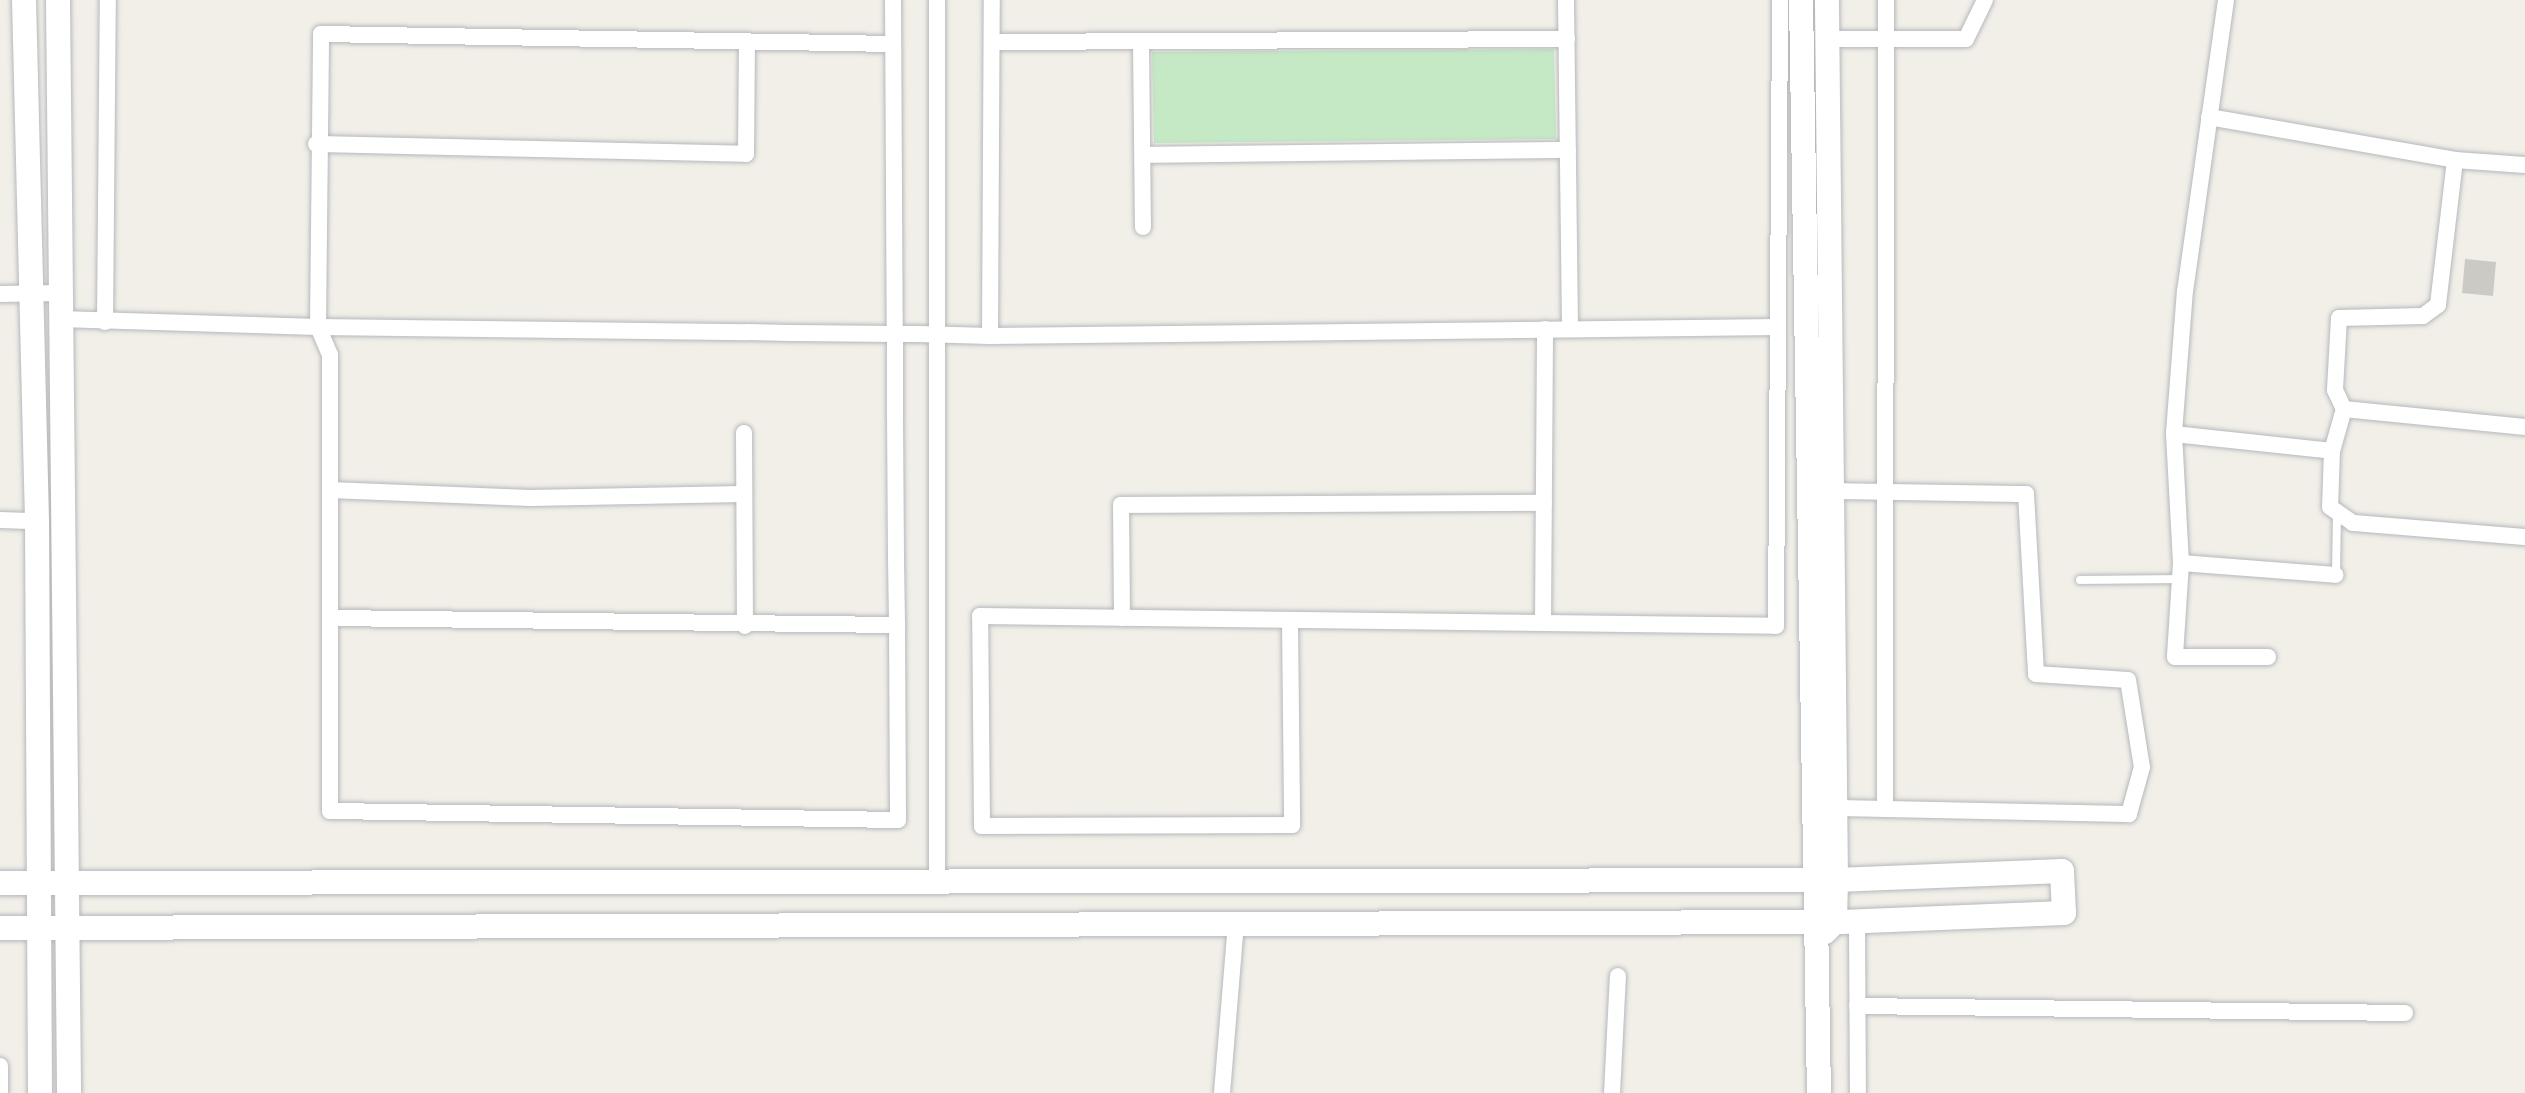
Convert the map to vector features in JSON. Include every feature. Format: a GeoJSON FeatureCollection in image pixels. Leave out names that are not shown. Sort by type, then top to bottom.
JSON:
{"type":"FeatureCollection","features":[{"type":"Feature","properties":{"kind":"street"},"geometry":{"type":"LineString","coordinates":[[24,0],[37,521],[40,1093]]}},
{"type":"Feature","properties":{"kind":"street"},"geometry":{"type":"LineString","coordinates":[[58,0],[69,1093]]}},
{"type":"Feature","properties":{"kind":"street"},"geometry":{"type":"LineString","coordinates":[[105,322],[108,0]]}},
{"type":"Feature","properties":{"kind":"street"},"geometry":{"type":"LineString","coordinates":[[893,0],[898,820],[330,811],[330,355],[318,327],[316,144],[321,34],[747,45],[893,44]]}},
{"type":"Feature","properties":{"kind":"street"},"geometry":{"type":"LineString","coordinates":[[937,0],[940,335],[937,881]]}},
{"type":"Feature","properties":{"kind":"street"},"geometry":{"type":"LineString","coordinates":[[990,336],[992,0]]}},
{"type":"Feature","properties":{"kind":"street"},"geometry":{"type":"LineString","coordinates":[[1566,0],[1570,329]]}},
{"type":"Feature","properties":{"kind":"street"},"geometry":{"type":"LineString","coordinates":[[1290,620],[1292,825],[982,826],[980,616],[1776,626],[1780,0]]}},
{"type":"Feature","properties":{"kind":"street"},"geometry":{"type":"LineString","coordinates":[[1801,0],[1811,880],[1857,1006],[1858,1093]]}},
{"type":"Feature","properties":{"kind":"street"},"geometry":{"type":"LineString","coordinates":[[1819,1093],[1836,880],[1827,0]]}},
{"type":"Feature","properties":{"kind":"street"},"geometry":{"type":"LineString","coordinates":[[1885,809],[1886,0]]}},
{"type":"Feature","properties":{"kind":"street"},"geometry":{"type":"LineString","coordinates":[[1828,39],[1886,42],[1966,39],[1985,0]]}},
{"type":"Feature","properties":{"kind":"street"},"geometry":{"type":"LineString","coordinates":[[2226,0],[2209,117],[2174,434],[2181,571],[2175,657],[2268,657]]}},
{"type":"Feature","properties":{"kind":"street"},"geometry":{"type":"LineString","coordinates":[[992,42],[1567,39]]}},
{"type":"Feature","properties":{"kind":"street"},"geometry":{"type":"LineString","coordinates":[[1141,41],[1143,227]]}},
{"type":"Feature","properties":{"kind":"street"},"geometry":{"type":"LineString","coordinates":[[316,144],[746,154],[747,45]]}},
{"type":"Feature","properties":{"kind":"street"},"geometry":{"type":"LineString","coordinates":[[2209,117],[2455,160],[2525,165]]}},
{"type":"Feature","properties":{"kind":"street"},"geometry":{"type":"LineString","coordinates":[[1143,155],[1568,150]]}},
{"type":"Feature","properties":{"kind":"street"},"geometry":{"type":"LineString","coordinates":[[2455,160],[2438,305],[2423,316],[2339,318],[2335,390],[2344,409],[2332,451],[2330,507],[2353,523],[2525,537]]}},
{"type":"Feature","properties":{"kind":"street"},"geometry":{"type":"LineString","coordinates":[[0,294],[59,293]]}},
{"type":"Feature","properties":{"kind":"street"},"geometry":{"type":"LineString","coordinates":[[60,319],[318,327],[990,336],[1778,327]]}},
{"type":"Feature","properties":{"kind":"street"},"geometry":{"type":"LineString","coordinates":[[1543,623],[1545,329]]}},
{"type":"Feature","properties":{"kind":"street"},"geometry":{"type":"LineString","coordinates":[[2344,409],[2525,427]]}},
{"type":"Feature","properties":{"kind":"street"},"geometry":{"type":"LineString","coordinates":[[744,433],[745,626]]}},
{"type":"Feature","properties":{"kind":"street"},"geometry":{"type":"LineString","coordinates":[[2174,434],[2332,451]]}},
{"type":"Feature","properties":{"kind":"street"},"geometry":{"type":"LineString","coordinates":[[330,490],[530,498],[742,494]]}},
{"type":"Feature","properties":{"kind":"street"},"geometry":{"type":"LineString","coordinates":[[1832,491],[2026,494],[2036,674],[2128,680],[2142,767],[2129,814],[1835,808]]}},
{"type":"Feature","properties":{"kind":"street"},"geometry":{"type":"LineString","coordinates":[[1122,618],[1121,505],[1544,503]]}},
{"type":"Feature","properties":{"kind":"street"},"geometry":{"type":"LineString","coordinates":[[0,520],[37,521]]}},
{"type":"Feature","properties":{"kind":"street"},"geometry":{"type":"LineString","coordinates":[[2181,571],[2336,575]]}},
{"type":"Feature","properties":{"kind":"street"},"geometry":{"type":"LineString","coordinates":[[330,618],[745,626],[897,625]]}},
{"type":"Feature","properties":{"kind":"street"},"geometry":{"type":"LineString","coordinates":[[0,883],[1836,880],[2062,871],[2064,913],[1830,926],[1236,923],[0,928]]}},
{"type":"Feature","properties":{"kind":"street"},"geometry":{"type":"LineString","coordinates":[[1222,1093],[1236,923]]}},
{"type":"Feature","properties":{"kind":"street"},"geometry":{"type":"LineString","coordinates":[[1612,1093],[1618,976]]}},
{"type":"Feature","properties":{"kind":"street"},"geometry":{"type":"LineString","coordinates":[[1857,1006],[2405,1013]]}},
{"type":"Feature","properties":{"kind":"street"},"geometry":{"type":"LineString","coordinates":[[0,1066],[0,1093]]}},
{"type":"Feature","properties":{"kind":"lane"},"geometry":{"type":"LineString","coordinates":[[2336,575],[2337,512]]}},
{"type":"Feature","properties":{"kind":"lane"},"geometry":{"type":"LineString","coordinates":[[2080,580],[2181,571]]}},
{"type":"Feature","properties":{"kind":"green space"},"geometry":{"type":"Polygon","coordinates":[[[1554,49],[1556,139],[1154,143],[1152,52],[1554,49]]]}},
{"type":"Feature","properties":{"kind":"building"},"geometry":{"type":"Polygon","coordinates":[[[2465,259],[2496,262],[2493,296],[2462,293],[2465,259]]]}}]}
